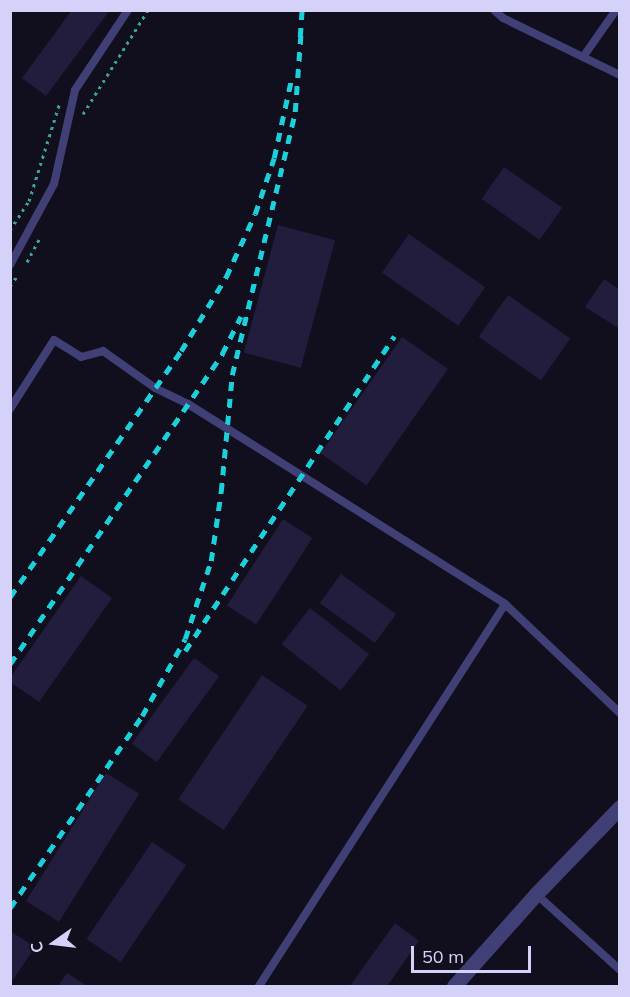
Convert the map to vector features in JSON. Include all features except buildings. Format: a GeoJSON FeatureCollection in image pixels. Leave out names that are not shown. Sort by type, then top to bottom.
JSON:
{"type":"FeatureCollection","features":[{"type":"Feature","properties":{"kind":"street"},"geometry":{"type":"LineString","coordinates":[[454,987],[536,894],[620,807]]}},
{"type":"Feature","properties":{"kind":"lane"},"geometry":{"type":"LineString","coordinates":[[10,265],[54,184],[75,90],[128,10]]}},
{"type":"Feature","properties":{"kind":"lane"},"geometry":{"type":"LineString","coordinates":[[494,10],[620,75]]}},
{"type":"Feature","properties":{"kind":"lane"},"geometry":{"type":"LineString","coordinates":[[583,57],[616,10]]}},
{"type":"Feature","properties":{"kind":"lane"},"geometry":{"type":"LineString","coordinates":[[10,408],[54,340],[81,357],[103,351],[155,388],[188,404],[505,604],[620,713]]}},
{"type":"Feature","properties":{"kind":"lane"},"geometry":{"type":"LineString","coordinates":[[259,987],[505,604]]}},
{"type":"Feature","properties":{"kind":"lane"},"geometry":{"type":"LineString","coordinates":[[536,894],[620,970]]}},
{"type":"Feature","properties":{"kind":"path"},"geometry":{"type":"LineString","coordinates":[[83,114],[148,10]]}},
{"type":"Feature","properties":{"kind":"path"},"geometry":{"type":"LineString","coordinates":[[10,286],[36,249],[40,238]]}},
{"type":"Feature","properties":{"kind":"railway"},"geometry":{"type":"LineString","coordinates":[[300,37],[302,10]]}},
{"type":"Feature","properties":{"kind":"railway"},"geometry":{"type":"LineString","coordinates":[[10,908],[142,716],[185,639],[211,561],[221,492],[232,375],[295,112],[301,30]]}},
{"type":"Feature","properties":{"kind":"railway"},"geometry":{"type":"LineString","coordinates":[[10,597],[181,351],[226,277],[255,214],[274,158],[291,81]]}},
{"type":"Feature","properties":{"kind":"railway"},"geometry":{"type":"LineString","coordinates":[[10,664],[222,354],[241,316]]}},
{"type":"Feature","properties":{"kind":"railway"},"geometry":{"type":"LineString","coordinates":[[185,651],[394,336]]}}]}
